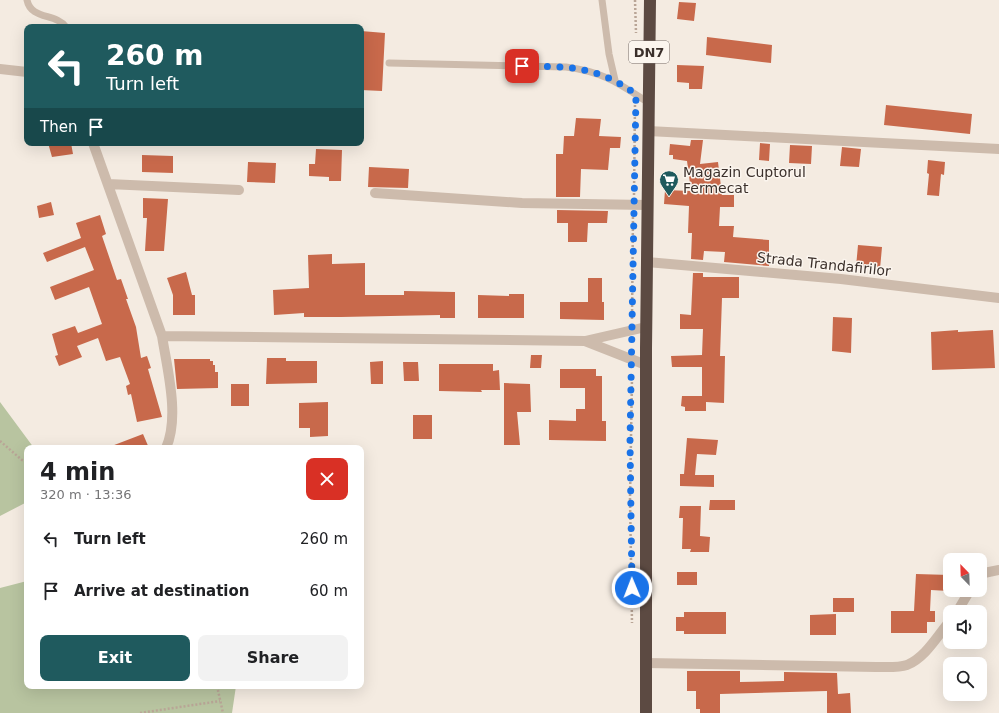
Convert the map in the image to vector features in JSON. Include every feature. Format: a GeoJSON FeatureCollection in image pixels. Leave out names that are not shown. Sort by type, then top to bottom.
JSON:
{"type":"FeatureCollection","features":[{"type":"Feature","properties":{"kind":"highway","name":"DN7"},"geometry":{"type":"LineString","coordinates":[[646,713],[646,327],[650,0]]}},
{"type":"Feature","properties":{"kind":"street"},"geometry":{"type":"LineString","coordinates":[[0,69],[24,72]]}},
{"type":"Feature","properties":{"kind":"street"},"geometry":{"type":"LineString","coordinates":[[648,131],[999,149]]}},
{"type":"Feature","properties":{"kind":"street"},"geometry":{"type":"LineString","coordinates":[[94,146],[162,336],[172,399],[172,423],[167,445]]}},
{"type":"Feature","properties":{"kind":"street"},"geometry":{"type":"LineString","coordinates":[[108,184],[239,190]]}},
{"type":"Feature","properties":{"kind":"street"},"geometry":{"type":"LineString","coordinates":[[375,192],[522,203],[647,205]]}},
{"type":"Feature","properties":{"kind":"street","name":"Strada Trandafirilor"},"geometry":{"type":"LineString","coordinates":[[647,262],[817,277],[999,298]]}},
{"type":"Feature","properties":{"kind":"street"},"geometry":{"type":"LineString","coordinates":[[162,336],[585,341],[646,327]]}},
{"type":"Feature","properties":{"kind":"street"},"geometry":{"type":"LineString","coordinates":[[585,341],[646,365]]}},
{"type":"Feature","properties":{"kind":"street"},"geometry":{"type":"LineString","coordinates":[[987,572],[999,570]]}},
{"type":"Feature","properties":{"kind":"street"},"geometry":{"type":"LineString","coordinates":[[646,663],[876,667],[906,665],[919,657],[929,648],[943,630]]}},
{"type":"Feature","properties":{"kind":"lane"},"geometry":{"type":"LineString","coordinates":[[27,0],[30,8],[36,12],[57,19],[63,24]]}},
{"type":"Feature","properties":{"kind":"lane"},"geometry":{"type":"LineString","coordinates":[[602,0],[609,54],[615,80]]}},
{"type":"Feature","properties":{"kind":"lane"},"geometry":{"type":"LineString","coordinates":[[389,63],[566,67],[597,73],[615,80],[649,103]]}},
{"type":"Feature","properties":{"kind":"path"},"geometry":{"type":"LineString","coordinates":[[636,0],[636,37]]}},
{"type":"Feature","properties":{"kind":"path"},"geometry":{"type":"LineString","coordinates":[[632,330],[636,94]]}},
{"type":"Feature","properties":{"kind":"path"},"geometry":{"type":"LineString","coordinates":[[632,360],[630,499],[633,626]]}},
{"type":"Feature","properties":{"kind":"path"},"geometry":{"type":"LineString","coordinates":[[0,441],[24,461]]}},
{"type":"Feature","properties":{"kind":"path"},"geometry":{"type":"LineString","coordinates":[[218,689],[223,713]]}},
{"type":"Feature","properties":{"kind":"path"},"geometry":{"type":"LineString","coordinates":[[140,713],[220,701]]}},
{"type":"Feature","properties":{"kind":"green space"},"geometry":{"type":"Polygon","coordinates":[[[0,402],[32,445],[24,445],[24,504],[0,516],[0,402]]]}},
{"type":"Feature","properties":{"kind":"green space"},"geometry":{"type":"Polygon","coordinates":[[[24,582],[24,689],[236,689],[232,713],[0,713],[0,588],[24,582]]]}},
{"type":"Feature","properties":{"kind":"building"},"geometry":{"type":"Polygon","coordinates":[[[679,2],[696,3],[694,21],[677,19],[679,2]]]}},
{"type":"Feature","properties":{"kind":"building"},"geometry":{"type":"Polygon","coordinates":[[[364,31],[385,33],[382,91],[364,90],[364,31]]]}},
{"type":"Feature","properties":{"kind":"building"},"geometry":{"type":"Polygon","coordinates":[[[707,37],[772,45],[771,63],[706,55],[707,37]]]}},
{"type":"Feature","properties":{"kind":"building"},"geometry":{"type":"Polygon","coordinates":[[[677,65],[704,66],[702,89],[689,89],[689,83],[677,82],[677,65]]]}},
{"type":"Feature","properties":{"kind":"building"},"geometry":{"type":"Polygon","coordinates":[[[886,105],[972,114],[970,134],[884,125],[886,105]]]}},
{"type":"Feature","properties":{"kind":"building"},"geometry":{"type":"Polygon","coordinates":[[[576,118],[601,119],[599,136],[621,137],[620,148],[610,148],[608,170],[581,169],[580,197],[556,197],[556,154],[563,154],[564,136],[574,136],[576,118]]]}},
{"type":"Feature","properties":{"kind":"building"},"geometry":{"type":"Polygon","coordinates":[[[691,140],[703,140],[700,164],[718,162],[722,195],[734,195],[734,207],[720,207],[719,226],[734,226],[733,237],[769,240],[769,266],[724,262],[725,252],[704,251],[703,260],[691,259],[692,233],[688,233],[689,206],[664,204],[665,190],[691,191],[687,161],[673,159],[673,155],[669,155],[670,144],[690,146],[691,140]]]}},
{"type":"Feature","properties":{"kind":"building"},"geometry":{"type":"Polygon","coordinates":[[[760,143],[770,144],[769,161],[759,160],[760,143]]]}},
{"type":"Feature","properties":{"kind":"building"},"geometry":{"type":"Polygon","coordinates":[[[790,145],[812,146],[811,164],[789,163],[790,145]]]}},
{"type":"Feature","properties":{"kind":"building"},"geometry":{"type":"Polygon","coordinates":[[[49,146],[72,146],[73,154],[52,157],[49,146]]]}},
{"type":"Feature","properties":{"kind":"building"},"geometry":{"type":"Polygon","coordinates":[[[842,147],[861,149],[859,167],[840,166],[842,147]]]}},
{"type":"Feature","properties":{"kind":"building"},"geometry":{"type":"Polygon","coordinates":[[[316,149],[342,150],[341,181],[329,181],[329,177],[309,176],[309,164],[315,164],[316,149]]]}},
{"type":"Feature","properties":{"kind":"building"},"geometry":{"type":"Polygon","coordinates":[[[142,155],[173,156],[173,173],[142,172],[142,155]]]}},
{"type":"Feature","properties":{"kind":"building"},"geometry":{"type":"Polygon","coordinates":[[[928,160],[945,162],[944,175],[941,174],[939,196],[927,195],[929,174],[927,173],[928,160]]]}},
{"type":"Feature","properties":{"kind":"building"},"geometry":{"type":"Polygon","coordinates":[[[248,162],[276,163],[275,183],[247,182],[248,162]]]}},
{"type":"Feature","properties":{"kind":"building"},"geometry":{"type":"Polygon","coordinates":[[[369,167],[409,169],[408,188],[368,187],[369,167]]]}},
{"type":"Feature","properties":{"kind":"building"},"geometry":{"type":"Polygon","coordinates":[[[143,198],[168,199],[164,251],[145,251],[147,218],[143,218],[143,198]]]}},
{"type":"Feature","properties":{"kind":"building"},"geometry":{"type":"Polygon","coordinates":[[[51,202],[54,215],[39,218],[37,206],[51,202]]]}},
{"type":"Feature","properties":{"kind":"building"},"geometry":{"type":"Polygon","coordinates":[[[557,210],[608,211],[607,223],[588,223],[587,242],[568,242],[568,223],[557,223],[557,210]]]}},
{"type":"Feature","properties":{"kind":"building"},"geometry":{"type":"Polygon","coordinates":[[[100,215],[106,234],[102,236],[117,280],[121,279],[128,299],[126,299],[136,327],[141,358],[147,356],[151,368],[148,369],[162,417],[137,422],[131,394],[128,395],[126,386],[130,384],[120,357],[106,361],[98,338],[77,346],[82,357],[59,366],[55,356],[58,355],[52,334],[75,326],[78,333],[102,324],[89,287],[55,300],[50,287],[94,270],[85,247],[47,262],[43,253],[81,238],[76,223],[100,215]]]}},
{"type":"Feature","properties":{"kind":"building"},"geometry":{"type":"Polygon","coordinates":[[[858,245],[882,247],[880,269],[856,267],[858,245]]]}},
{"type":"Feature","properties":{"kind":"building"},"geometry":{"type":"Polygon","coordinates":[[[332,254],[332,264],[365,263],[365,295],[404,295],[404,291],[455,292],[455,318],[440,318],[440,315],[304,317],[304,313],[274,315],[273,290],[309,288],[308,255],[332,254]]]}},
{"type":"Feature","properties":{"kind":"building"},"geometry":{"type":"Polygon","coordinates":[[[186,272],[192,295],[195,295],[195,315],[173,315],[173,295],[167,278],[186,272]]]}},
{"type":"Feature","properties":{"kind":"building"},"geometry":{"type":"Polygon","coordinates":[[[693,273],[703,273],[703,277],[739,277],[739,298],[722,298],[720,356],[725,356],[724,403],[706,402],[706,411],[685,411],[685,407],[681,406],[682,396],[702,396],[702,367],[672,367],[671,356],[702,355],[703,329],[680,329],[680,314],[691,315],[693,273]]]}},
{"type":"Feature","properties":{"kind":"building"},"geometry":{"type":"Polygon","coordinates":[[[588,278],[602,278],[604,320],[560,319],[560,302],[588,302],[588,278]]]}},
{"type":"Feature","properties":{"kind":"building"},"geometry":{"type":"Polygon","coordinates":[[[509,294],[524,294],[524,318],[478,318],[478,295],[509,296],[509,294]]]}},
{"type":"Feature","properties":{"kind":"building"},"geometry":{"type":"Polygon","coordinates":[[[833,317],[852,318],[851,353],[832,351],[833,317]]]}},
{"type":"Feature","properties":{"kind":"building"},"geometry":{"type":"Polygon","coordinates":[[[958,330],[958,332],[993,330],[995,368],[932,370],[931,332],[958,330]]]}},
{"type":"Feature","properties":{"kind":"building"},"geometry":{"type":"Polygon","coordinates":[[[531,355],[542,355],[541,368],[530,368],[531,355]]]}},
{"type":"Feature","properties":{"kind":"building"},"geometry":{"type":"Polygon","coordinates":[[[267,358],[286,358],[286,361],[317,361],[317,383],[266,384],[267,358]]]}},
{"type":"Feature","properties":{"kind":"building"},"geometry":{"type":"Polygon","coordinates":[[[174,359],[210,359],[210,361],[213,361],[213,365],[215,365],[215,372],[218,372],[218,388],[177,389],[174,359]]]}},
{"type":"Feature","properties":{"kind":"building"},"geometry":{"type":"Polygon","coordinates":[[[383,361],[383,384],[371,384],[370,362],[383,361]]]}},
{"type":"Feature","properties":{"kind":"building"},"geometry":{"type":"Polygon","coordinates":[[[403,362],[418,362],[419,381],[404,381],[403,362]]]}},
{"type":"Feature","properties":{"kind":"building"},"geometry":{"type":"Polygon","coordinates":[[[439,364],[493,364],[493,371],[499,370],[500,390],[481,390],[482,392],[439,391],[439,364]]]}},
{"type":"Feature","properties":{"kind":"building"},"geometry":{"type":"Polygon","coordinates":[[[560,369],[596,369],[596,376],[602,376],[602,421],[606,421],[606,441],[549,440],[549,420],[576,421],[576,409],[585,409],[585,388],[560,388],[560,369]]]}},
{"type":"Feature","properties":{"kind":"building"},"geometry":{"type":"Polygon","coordinates":[[[504,383],[530,384],[531,412],[517,412],[520,445],[504,445],[504,383]]]}},
{"type":"Feature","properties":{"kind":"building"},"geometry":{"type":"Polygon","coordinates":[[[231,384],[249,384],[249,406],[231,406],[231,384]]]}},
{"type":"Feature","properties":{"kind":"building"},"geometry":{"type":"Polygon","coordinates":[[[328,402],[328,436],[310,437],[310,428],[299,428],[299,403],[328,402]]]}},
{"type":"Feature","properties":{"kind":"building"},"geometry":{"type":"Polygon","coordinates":[[[413,415],[432,415],[432,439],[413,439],[413,415]]]}},
{"type":"Feature","properties":{"kind":"building"},"geometry":{"type":"Polygon","coordinates":[[[143,434],[148,445],[114,445],[143,434]]]}},
{"type":"Feature","properties":{"kind":"building"},"geometry":{"type":"Polygon","coordinates":[[[687,438],[718,440],[716,455],[697,454],[695,475],[714,475],[714,487],[680,486],[680,474],[684,474],[687,438]]]}},
{"type":"Feature","properties":{"kind":"building"},"geometry":{"type":"Polygon","coordinates":[[[710,500],[735,500],[735,510],[709,510],[710,500]]]}},
{"type":"Feature","properties":{"kind":"building"},"geometry":{"type":"Polygon","coordinates":[[[680,506],[701,506],[700,536],[710,537],[709,552],[690,552],[691,549],[682,549],[683,518],[679,518],[680,506]]]}},
{"type":"Feature","properties":{"kind":"building"},"geometry":{"type":"Polygon","coordinates":[[[677,572],[697,572],[697,585],[677,585],[677,572]]]}},
{"type":"Feature","properties":{"kind":"building"},"geometry":{"type":"Polygon","coordinates":[[[916,574],[943,575],[943,591],[931,590],[930,611],[935,611],[935,622],[927,622],[927,633],[891,633],[891,611],[914,611],[916,574]]]}},
{"type":"Feature","properties":{"kind":"building"},"geometry":{"type":"Polygon","coordinates":[[[833,598],[854,598],[854,612],[833,612],[833,598]]]}},
{"type":"Feature","properties":{"kind":"building"},"geometry":{"type":"Polygon","coordinates":[[[684,612],[726,612],[726,634],[684,634],[684,631],[676,631],[676,617],[684,617],[684,612]]]}},
{"type":"Feature","properties":{"kind":"building"},"geometry":{"type":"Polygon","coordinates":[[[836,614],[836,635],[810,635],[810,615],[836,614]]]}},
{"type":"Feature","properties":{"kind":"building"},"geometry":{"type":"Polygon","coordinates":[[[687,671],[740,671],[740,682],[784,681],[784,672],[837,673],[838,694],[850,693],[851,713],[827,713],[827,691],[720,694],[720,713],[700,713],[700,709],[696,709],[696,691],[687,691],[687,671]]]}},
{"type":"Feature","properties":{"kind":"place","name":"Magazin Cuptorul Fermecat"},"geometry":{"type":"Point","coordinates":[669,197]}},
{"type":"Feature","properties":{"kind":"route"},"geometry":{"type":"LineString","coordinates":[[522,66],[582,69],[615,80],[636,94],[630,441],[632,588]]}}]}
